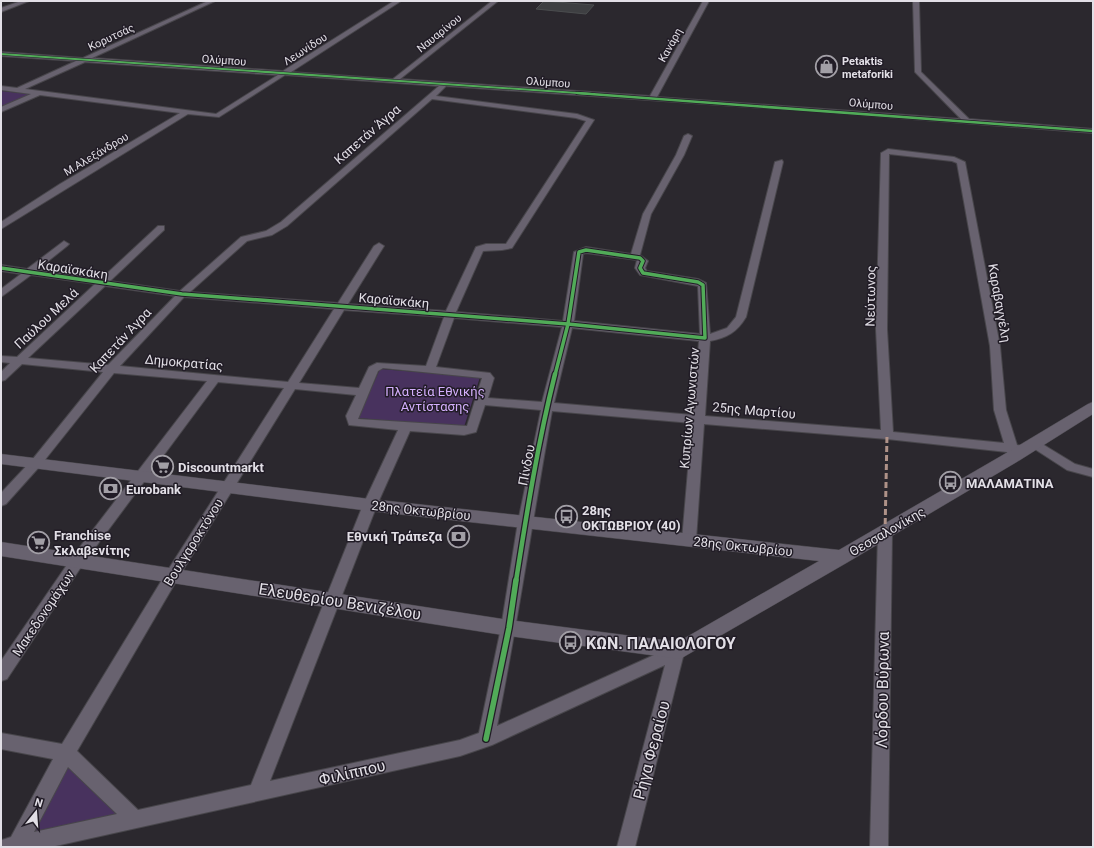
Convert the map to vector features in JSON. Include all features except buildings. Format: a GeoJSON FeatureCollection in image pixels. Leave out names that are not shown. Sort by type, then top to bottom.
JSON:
{"type":"FeatureCollection","features":[{"type":"Feature","properties":{"kind":"main road","name":"Θεσσαλονίκης"},"geometry":{"type":"LineString","coordinates":[[678,652],[885,533],[1021,449],[1093,407]]}},
{"type":"Feature","properties":{"kind":"main road","name":"28ης Οκτωβρίου"},"geometry":{"type":"LineString","coordinates":[[1,459],[370,504],[842,557]]}},
{"type":"Feature","properties":{"kind":"main road","name":"Ελευθερίου Βενιζέλου"},"geometry":{"type":"LineString","coordinates":[[1,549],[333,599],[509,628],[678,652]]}},
{"type":"Feature","properties":{"kind":"street"},"geometry":{"type":"LineString","coordinates":[[1,10],[26,1]]}},
{"type":"Feature","properties":{"kind":"street","name":"Κορυτσάς"},"geometry":{"type":"LineString","coordinates":[[18,90],[212,1]]}},
{"type":"Feature","properties":{"kind":"street","name":"Λεωνίδου"},"geometry":{"type":"LineString","coordinates":[[187,112],[218,116],[223,114],[398,1]]}},
{"type":"Feature","properties":{"kind":"street","name":"Ναυαρίνου"},"geometry":{"type":"LineString","coordinates":[[394,81],[495,1]]}},
{"type":"Feature","properties":{"kind":"street","name":"Κανάρη"},"geometry":{"type":"LineString","coordinates":[[652,99],[706,1]]}},
{"type":"Feature","properties":{"kind":"street"},"geometry":{"type":"LineString","coordinates":[[916,1],[918,72],[968,122]]}},
{"type":"Feature","properties":{"kind":"street","name":"Ολύμπου"},"geometry":{"type":"LineString","coordinates":[[1,54],[862,112],[968,122],[1093,131]]}},
{"type":"Feature","properties":{"kind":"street","name":"Καπετάν Άγρα"},"geometry":{"type":"LineString","coordinates":[[1,501],[36,463],[110,370],[182,294],[244,239],[269,233],[284,224],[445,84]]}},
{"type":"Feature","properties":{"kind":"street"},"geometry":{"type":"LineString","coordinates":[[1,88],[187,112]]}},
{"type":"Feature","properties":{"kind":"street"},"geometry":{"type":"LineString","coordinates":[[1,110],[39,93]]}},
{"type":"Feature","properties":{"kind":"street"},"geometry":{"type":"LineString","coordinates":[[430,369],[450,314],[475,256],[481,247],[505,248],[509,246],[590,120],[577,116],[431,97]]}},
{"type":"Feature","properties":{"kind":"street","name":"Μ.Αλεξάνδρου"},"geometry":{"type":"LineString","coordinates":[[1,226],[187,112]]}},
{"type":"Feature","properties":{"kind":"street"},"geometry":{"type":"LineString","coordinates":[[688,136],[680,155],[647,214],[635,257],[643,260],[640,268],[643,273],[703,284],[705,338]]}},
{"type":"Feature","properties":{"kind":"street","name":"Καραβαγγέλη"},"geometry":{"type":"LineString","coordinates":[[885,157],[885,152],[888,151],[954,159],[961,162],[995,346],[1000,410],[1021,449]]}},
{"type":"Feature","properties":{"kind":"street","name":"Νεύτωνος"},"geometry":{"type":"LineString","coordinates":[[885,157],[882,392],[887,435]]}},
{"type":"Feature","properties":{"kind":"street","name":"Κυπρίων Αγωνιστών"},"geometry":{"type":"LineString","coordinates":[[689,540],[705,338],[727,334],[738,324],[741,317],[779,162]]}},
{"type":"Feature","properties":{"kind":"street","name":"Παύλου Μελά"},"geometry":{"type":"LineString","coordinates":[[1,378],[161,228]]}},
{"type":"Feature","properties":{"kind":"street"},"geometry":{"type":"LineString","coordinates":[[1,294],[64,244]]}},
{"type":"Feature","properties":{"kind":"street","name":"Βουλγαροκτόνου"},"geometry":{"type":"LineString","coordinates":[[13,846],[172,574],[293,386],[379,246]]}},
{"type":"Feature","properties":{"kind":"street","name":"Πίνδου"},"geometry":{"type":"LineString","coordinates":[[486,739],[509,628],[525,522],[547,407],[568,324],[580,251],[586,250],[635,257]]}},
{"type":"Feature","properties":{"kind":"street","name":"Καραϊσκάκη"},"geometry":{"type":"LineString","coordinates":[[1,268],[182,294],[450,314],[705,338]]}},
{"type":"Feature","properties":{"kind":"street","name":"Δημοκρατίας"},"geometry":{"type":"LineString","coordinates":[[1,359],[215,380],[364,392]]}},
{"type":"Feature","properties":{"kind":"street"},"geometry":{"type":"LineString","coordinates":[[376,366],[430,369],[486,375],[488,378],[473,427],[470,430],[353,422],[352,416],[373,369],[376,366]]}},
{"type":"Feature","properties":{"kind":"street","name":"Μακεδονομάχων"},"geometry":{"type":"LineString","coordinates":[[1,674],[78,560],[215,380]]}},
{"type":"Feature","properties":{"kind":"street","name":"25ης Μαρτίου"},"geometry":{"type":"LineString","coordinates":[[481,402],[887,435],[1021,449]]}},
{"type":"Feature","properties":{"kind":"street"},"geometry":{"type":"LineString","coordinates":[[256,794],[370,504],[406,426]]}},
{"type":"Feature","properties":{"kind":"street"},"geometry":{"type":"LineString","coordinates":[[1021,449],[1071,467],[1093,473]]}},
{"type":"Feature","properties":{"kind":"street","name":"Λόρδου Βύρωνα"},"geometry":{"type":"LineString","coordinates":[[879,847],[885,533]]}},
{"type":"Feature","properties":{"kind":"street","name":"Φιλίππου"},"geometry":{"type":"LineString","coordinates":[[13,846],[256,794],[452,749],[486,739],[678,652]]}},
{"type":"Feature","properties":{"kind":"street","name":"Ρήγα Φεραίου"},"geometry":{"type":"LineString","coordinates":[[626,847],[678,652]]}},
{"type":"Feature","properties":{"kind":"street"},"geometry":{"type":"LineString","coordinates":[[1,741],[66,753],[136,820]]}},
{"type":"Feature","properties":{"kind":"green space"},"geometry":{"type":"Polygon","coordinates":[[[1,91],[30,95],[7,106],[1,105],[1,91]]]}},
{"type":"Feature","properties":{"kind":"green space","name":"Πλατεία Εθνικής Αντίστασης"},"geometry":{"type":"Polygon","coordinates":[[[380,369],[480,377],[464,427],[358,418],[380,369]]]}},
{"type":"Feature","properties":{"kind":"green space"},"geometry":{"type":"Polygon","coordinates":[[[66,753],[136,820],[17,845],[66,753]]]}},
{"type":"Feature","properties":{"kind":"marked path"},"geometry":{"type":"LineString","coordinates":[[885,533],[887,435]]}},
{"type":"Feature","properties":{"kind":"cycle path"},"geometry":{"type":"LineString","coordinates":[[1,54],[809,109],[1093,131]]}},
{"type":"Feature","properties":{"kind":"cycle path"},"geometry":{"type":"LineString","coordinates":[[1,268],[182,294],[568,324],[705,338],[703,285],[698,282],[643,273],[640,268],[643,261],[640,258],[586,250],[579,252],[568,324],[547,407],[525,522],[509,628],[486,739]]}},
{"type":"Feature","properties":{"kind":"place","name":"Petaktis metaforiki"},"geometry":{"type":"Point","coordinates":[826,67]}},
{"type":"Feature","properties":{"kind":"place","name":"Discountmarkt"},"geometry":{"type":"Point","coordinates":[162,467]}},
{"type":"Feature","properties":{"kind":"place","name":"ΜΑΛΑΜΑΤΙΝΑ"},"geometry":{"type":"Point","coordinates":[950,483]}},
{"type":"Feature","properties":{"kind":"place","name":"Eurobank"},"geometry":{"type":"Point","coordinates":[110,489]}},
{"type":"Feature","properties":{"kind":"place","name":"28ης ΟΚΤΩΒΡΙΟΥ (40)"},"geometry":{"type":"Point","coordinates":[566,517]}},
{"type":"Feature","properties":{"kind":"place","name":"Εθνική Τράπεζα"},"geometry":{"type":"Point","coordinates":[458,536]}},
{"type":"Feature","properties":{"kind":"place","name":"Franchise Σκλαβενίτης"},"geometry":{"type":"Point","coordinates":[39,542]}},
{"type":"Feature","properties":{"kind":"place","name":"ΚΩΝ. ΠΑΛΑΙΟΛΟΓΟΥ"},"geometry":{"type":"Point","coordinates":[570,643]}}]}
